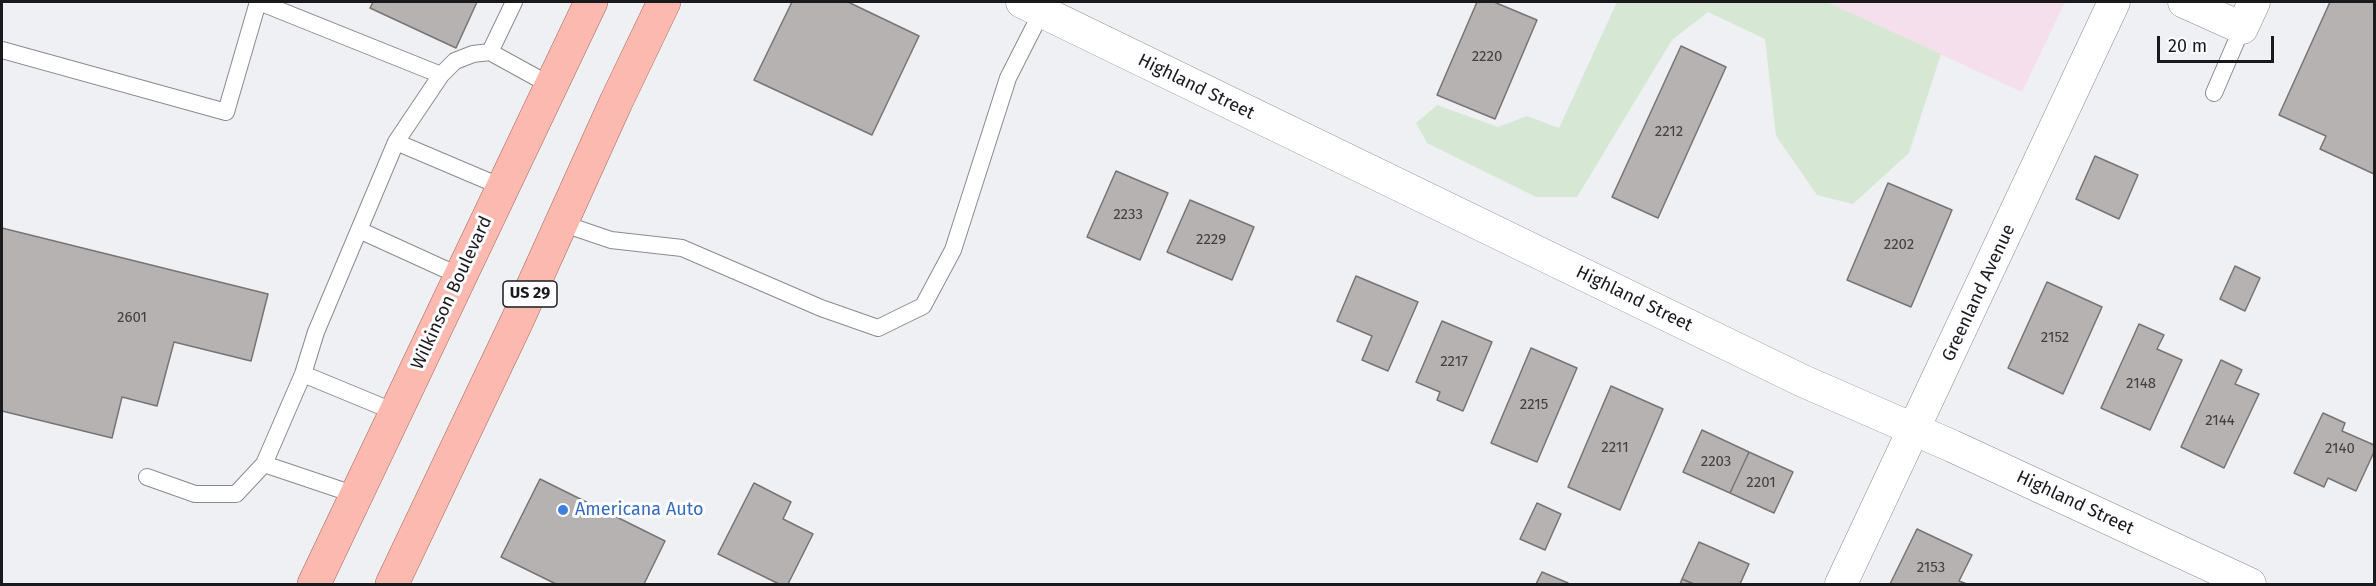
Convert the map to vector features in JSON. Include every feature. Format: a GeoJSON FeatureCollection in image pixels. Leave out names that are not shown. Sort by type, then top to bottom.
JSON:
{"type":"FeatureCollection","features":[{"type":"Feature","properties":{"kind":"main road","name":"Wilkinson Boulevard"},"geometry":{"type":"LineString","coordinates":[[314,585],[591,2]]}},
{"type":"Feature","properties":{"kind":"main road","name":"US 29"},"geometry":{"type":"LineString","coordinates":[[392,585],[664,2]]}},
{"type":"Feature","properties":{"kind":"street","name":"Greenland Avenue"},"geometry":{"type":"LineString","coordinates":[[1841,585],[2114,2]]}},
{"type":"Feature","properties":{"kind":"street"},"geometry":{"type":"LineString","coordinates":[[2184,2],[2248,15]]}},
{"type":"Feature","properties":{"kind":"street","name":"Highland Street"},"geometry":{"type":"LineString","coordinates":[[1032,6],[1782,370],[2250,585]]}},
{"type":"Feature","properties":{"kind":"lane"},"geometry":{"type":"LineString","coordinates":[[2,50],[226,112],[258,2],[441,75]]}},
{"type":"Feature","properties":{"kind":"lane"},"geometry":{"type":"LineString","coordinates":[[490,52],[514,2]]}},
{"type":"Feature","properties":{"kind":"lane"},"geometry":{"type":"LineString","coordinates":[[561,223],[611,240],[682,249],[821,308],[878,328],[923,306],[953,250],[1032,6]]}},
{"type":"Feature","properties":{"kind":"lane"},"geometry":{"type":"LineString","coordinates":[[2214,93],[2248,15]]}},
{"type":"Feature","properties":{"kind":"lane"},"geometry":{"type":"LineString","coordinates":[[147,477],[195,494],[236,494],[264,464],[303,374],[316,332],[396,142],[441,75],[455,61],[473,54],[490,52],[550,85]]}},
{"type":"Feature","properties":{"kind":"lane"},"geometry":{"type":"LineString","coordinates":[[396,142],[502,187]]}},
{"type":"Feature","properties":{"kind":"lane"},"geometry":{"type":"LineString","coordinates":[[360,230],[460,276]]}},
{"type":"Feature","properties":{"kind":"lane"},"geometry":{"type":"LineString","coordinates":[[303,374],[395,412]]}},
{"type":"Feature","properties":{"kind":"lane"},"geometry":{"type":"LineString","coordinates":[[264,464],[356,495]]}},
{"type":"Feature","properties":{"kind":"shaded area"},"geometry":{"type":"Polygon","coordinates":[[[1827,2],[2065,2],[2022,92],[1827,2]]]}},
{"type":"Feature","properties":{"kind":"green space"},"geometry":{"type":"Polygon","coordinates":[[[1617,2],[1827,2],[1941,54],[1909,153],[1853,204],[1817,195],[1776,136],[1765,39],[1708,12],[1672,40],[1577,197],[1536,197],[1427,143],[1416,123],[1437,105],[1498,127],[1527,116],[1559,128],[1617,2]]]}},
{"type":"Feature","properties":{"kind":"building"},"geometry":{"type":"Polygon","coordinates":[[[373,2],[477,2],[456,48],[370,8],[373,2]]]}},
{"type":"Feature","properties":{"kind":"building"},"geometry":{"type":"Polygon","coordinates":[[[792,2],[848,2],[919,36],[872,135],[754,80],[792,2]]]}},
{"type":"Feature","properties":{"kind":"building"},"geometry":{"type":"Polygon","coordinates":[[[1477,2],[1494,2],[1537,20],[1495,119],[1437,95],[1477,2]]]}},
{"type":"Feature","properties":{"kind":"building"},"geometry":{"type":"Polygon","coordinates":[[[2330,2],[2374,2],[2374,174],[2320,149],[2326,136],[2279,115],[2330,2]]]}},
{"type":"Feature","properties":{"kind":"building"},"geometry":{"type":"Polygon","coordinates":[[[1681,46],[1726,67],[1658,218],[1612,197],[1681,46]]]}},
{"type":"Feature","properties":{"kind":"building"},"geometry":{"type":"Polygon","coordinates":[[[2095,156],[2138,175],[2119,219],[2076,199],[2095,156]]]}},
{"type":"Feature","properties":{"kind":"building"},"geometry":{"type":"Polygon","coordinates":[[[1116,171],[1168,193],[1140,260],[1087,237],[1116,171]]]}},
{"type":"Feature","properties":{"kind":"building"},"geometry":{"type":"Polygon","coordinates":[[[1888,183],[1952,210],[1911,307],[1847,280],[1888,183]]]}},
{"type":"Feature","properties":{"kind":"building"},"geometry":{"type":"Polygon","coordinates":[[[1190,200],[1254,227],[1232,280],[1167,252],[1190,200]]]}},
{"type":"Feature","properties":{"kind":"building"},"geometry":{"type":"Polygon","coordinates":[[[2,228],[268,294],[251,361],[174,342],[157,406],[122,397],[112,438],[2,411],[2,228]]]}},
{"type":"Feature","properties":{"kind":"building"},"geometry":{"type":"Polygon","coordinates":[[[2235,266],[2260,278],[2245,311],[2220,299],[2235,266]]]}},
{"type":"Feature","properties":{"kind":"building"},"geometry":{"type":"Polygon","coordinates":[[[1356,276],[1418,302],[1388,371],[1362,360],[1372,336],[1337,321],[1356,276]]]}},
{"type":"Feature","properties":{"kind":"building"},"geometry":{"type":"Polygon","coordinates":[[[2047,282],[2102,307],[2063,394],[2008,368],[2047,282]]]}},
{"type":"Feature","properties":{"kind":"building"},"geometry":{"type":"Polygon","coordinates":[[[1442,321],[1492,342],[1463,411],[1437,400],[1440,392],[1416,382],[1442,321]]]}},
{"type":"Feature","properties":{"kind":"building"},"geometry":{"type":"Polygon","coordinates":[[[2139,324],[2164,335],[2157,349],[2182,360],[2150,430],[2101,408],[2139,324]]]}},
{"type":"Feature","properties":{"kind":"building"},"geometry":{"type":"Polygon","coordinates":[[[1531,348],[1577,368],[1537,462],[1491,443],[1531,348]]]}},
{"type":"Feature","properties":{"kind":"building"},"geometry":{"type":"Polygon","coordinates":[[[2221,360],[2242,370],[2235,384],[2259,394],[2224,468],[2181,447],[2221,360]]]}},
{"type":"Feature","properties":{"kind":"building"},"geometry":{"type":"Polygon","coordinates":[[[1611,386],[1663,409],[1620,510],[1568,487],[1611,386]]]}},
{"type":"Feature","properties":{"kind":"building"},"geometry":{"type":"Polygon","coordinates":[[[2323,413],[2345,423],[2342,431],[2374,445],[2374,452],[2356,491],[2328,478],[2324,487],[2294,473],[2323,413]]]}},
{"type":"Feature","properties":{"kind":"building"},"geometry":{"type":"Polygon","coordinates":[[[1702,430],[1749,452],[1730,493],[1683,472],[1702,430]]]}},
{"type":"Feature","properties":{"kind":"building"},"geometry":{"type":"Polygon","coordinates":[[[1749,452],[1793,472],[1774,513],[1730,493],[1749,452]]]}},
{"type":"Feature","properties":{"kind":"building","name":"Americana Auto"},"geometry":{"type":"Polygon","coordinates":[[[540,479],[665,541],[644,584],[556,584],[501,557],[540,479]]]}},
{"type":"Feature","properties":{"kind":"building"},"geometry":{"type":"Polygon","coordinates":[[[754,483],[791,502],[783,519],[813,534],[788,584],[779,584],[718,554],[754,483]]]}},
{"type":"Feature","properties":{"kind":"building"},"geometry":{"type":"Polygon","coordinates":[[[1537,503],[1561,514],[1545,550],[1520,539],[1537,503]]]}},
{"type":"Feature","properties":{"kind":"building"},"geometry":{"type":"Polygon","coordinates":[[[1917,529],[1972,555],[1959,581],[1967,584],[1890,584],[1917,529]]]}},
{"type":"Feature","properties":{"kind":"building"},"geometry":{"type":"Polygon","coordinates":[[[1699,542],[1749,564],[1740,584],[1694,584],[1682,579],[1699,542]]]}},
{"type":"Feature","properties":{"kind":"building"},"geometry":{"type":"Polygon","coordinates":[[[1542,572],[1568,583],[1568,584],[1536,584],[1542,572]]]}},
{"type":"Feature","properties":{"kind":"building"},"geometry":{"type":"Polygon","coordinates":[[[1682,579],[1694,584],[1680,584],[1682,579]]]}},
{"type":"Feature","properties":{"kind":"place","name":"Americana Auto"},"geometry":{"type":"Point","coordinates":[563,510]}}]}
